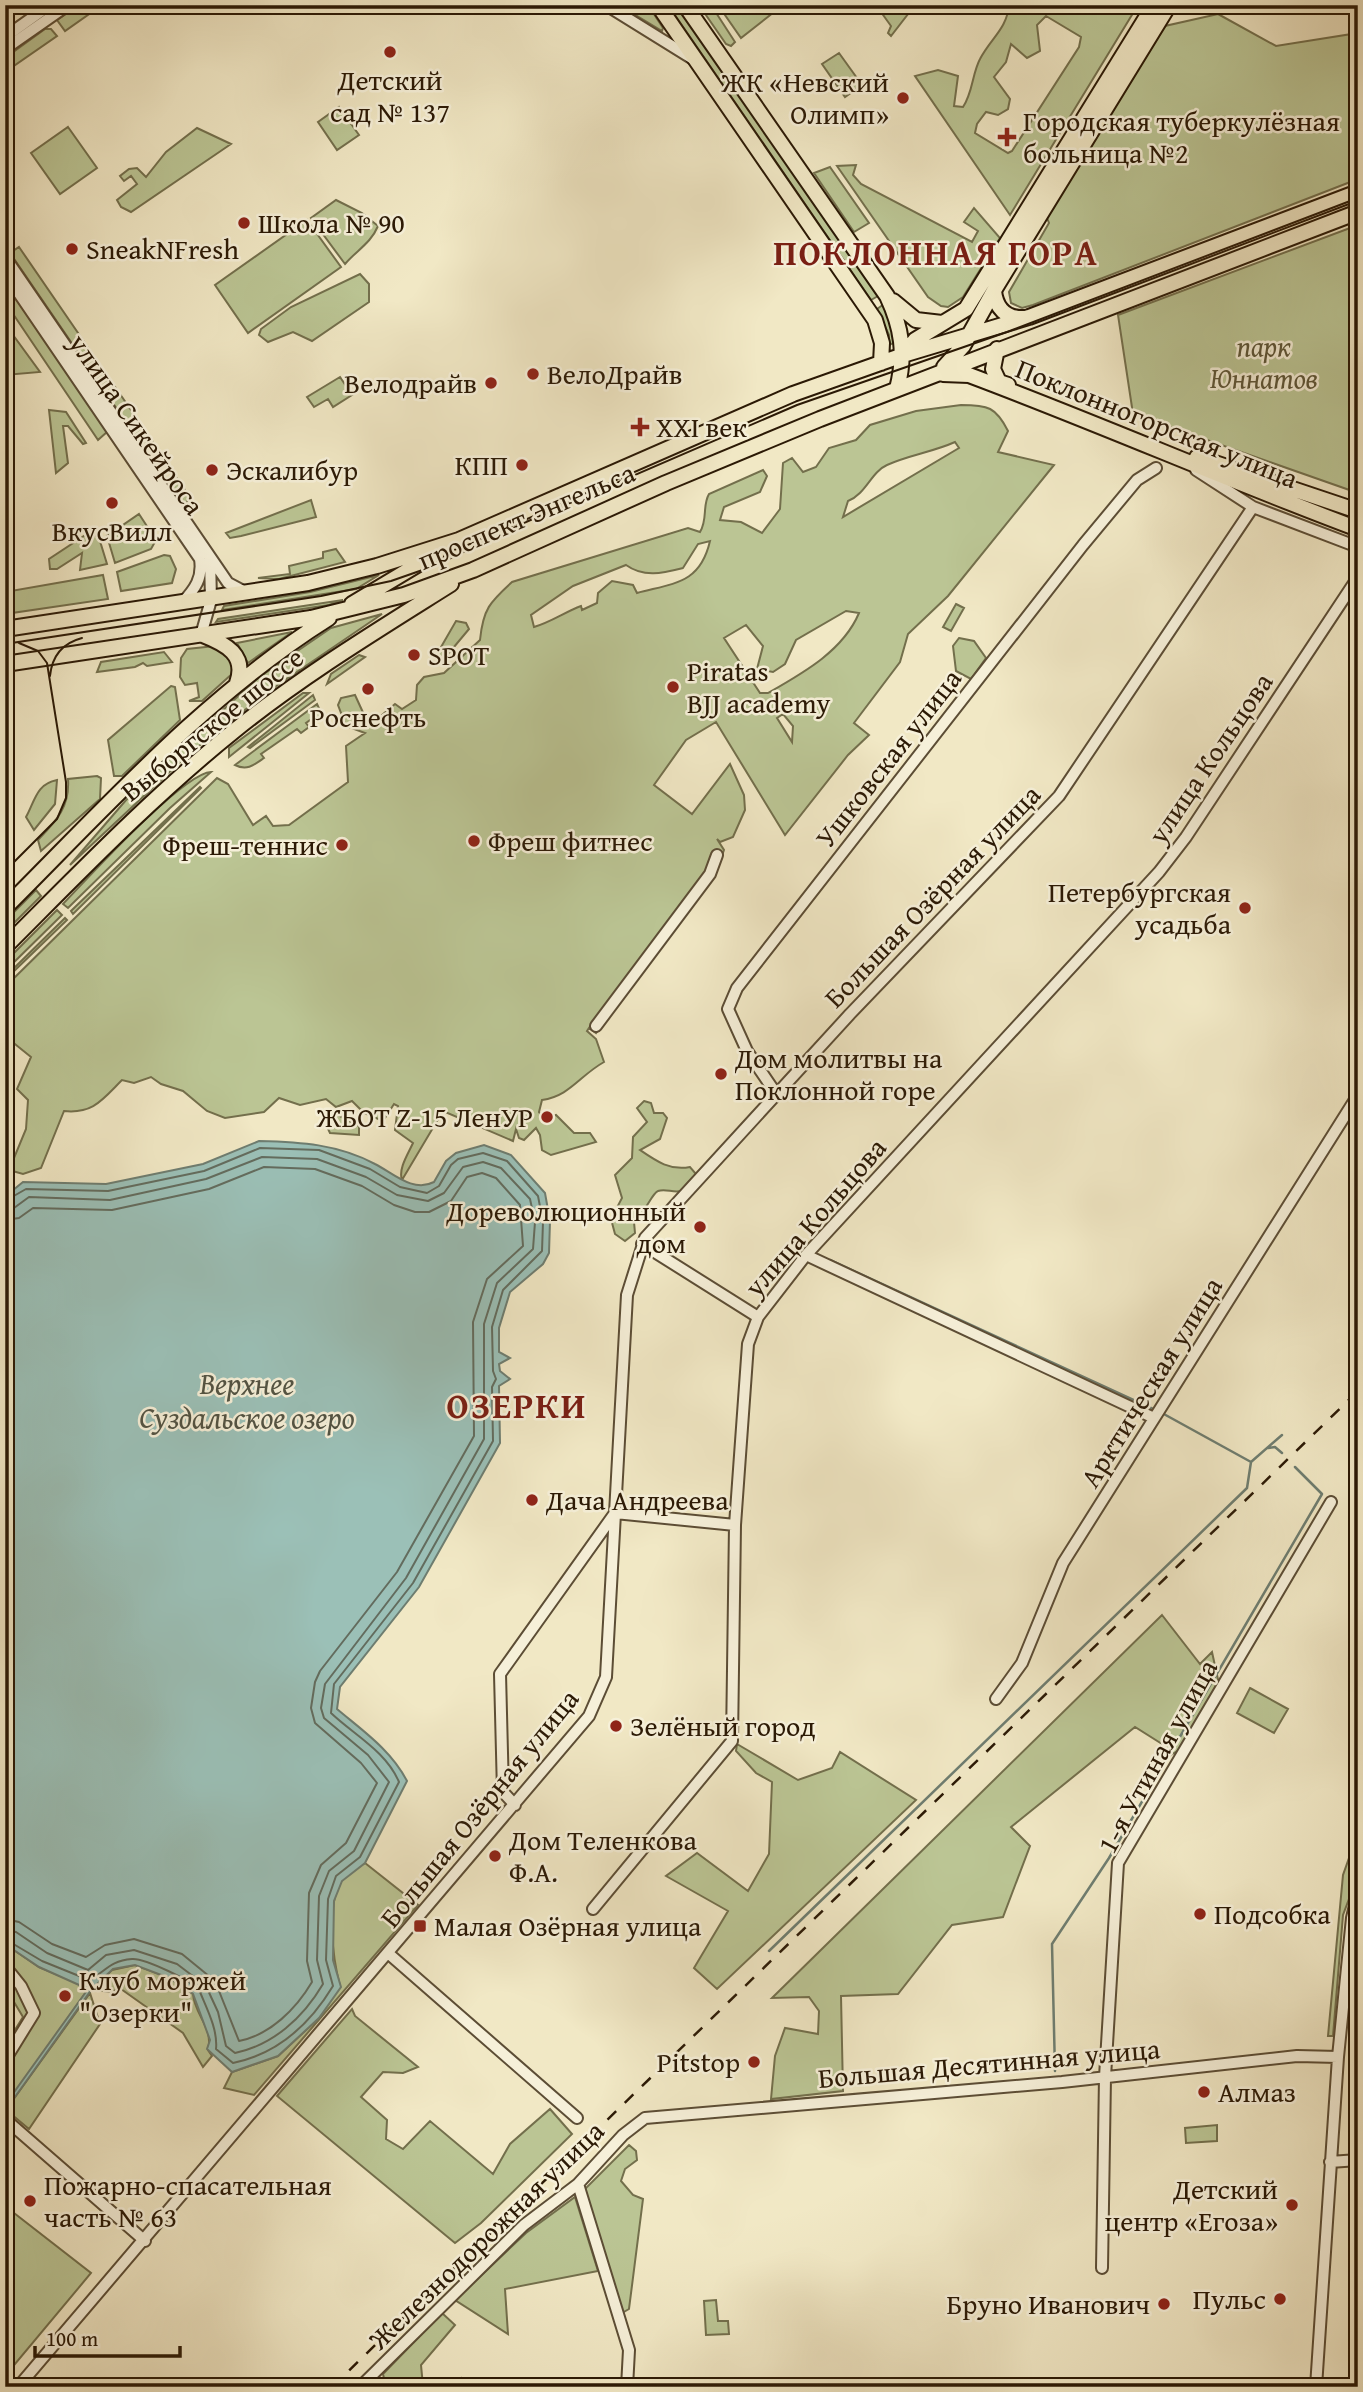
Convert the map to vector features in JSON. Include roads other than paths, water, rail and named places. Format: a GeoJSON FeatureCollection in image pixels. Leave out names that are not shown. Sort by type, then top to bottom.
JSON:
{"type":"FeatureCollection","features":[{"type":"Feature","properties":{"kind":"main road"},"geometry":{"type":"LineString","coordinates":[[658,5],[875,320],[882,342],[881,363]]}},
{"type":"Feature","properties":{"kind":"main road"},"geometry":{"type":"LineString","coordinates":[[685,5],[887,296],[902,335],[903,355],[897,389]]}},
{"type":"Feature","properties":{"kind":"main road"},"geometry":{"type":"LineString","coordinates":[[903,355],[915,340],[966,309],[1154,5]]}},
{"type":"Feature","properties":{"kind":"main road"},"geometry":{"type":"LineString","coordinates":[[935,375],[957,355],[1168,5]]}},
{"type":"Feature","properties":{"kind":"main road","name":"проспект Энгельса"},"geometry":{"type":"LineString","coordinates":[[5,629],[248,593],[352,572],[459,540],[793,394],[903,355],[1029,317],[1358,192]]}},
{"type":"Feature","properties":{"kind":"main road","name":"проспект Энгельса"},"geometry":{"type":"LineString","coordinates":[[5,664],[338,612],[404,595],[473,570],[666,483],[897,389],[1358,212]]}},
{"type":"Feature","properties":{"kind":"main road"},"geometry":{"type":"LineString","coordinates":[[994,291],[995,301],[1008,316],[1029,317]]}},
{"type":"Feature","properties":{"kind":"main road"},"geometry":{"type":"LineString","coordinates":[[887,296],[916,320],[941,323],[952,319]]}},
{"type":"Feature","properties":{"kind":"main road","name":"Поклонногорская улица"},"geometry":{"type":"LineString","coordinates":[[997,349],[993,369],[999,382],[1171,448],[1358,512]]}},
{"type":"Feature","properties":{"kind":"main road","name":"Поклонногорская улица"},"geometry":{"type":"LineString","coordinates":[[935,375],[969,375],[1167,452],[1231,482],[1358,529]]}},
{"type":"Feature","properties":{"kind":"main road","name":"Выборгское шоссе"},"geometry":{"type":"LineString","coordinates":[[5,908],[188,726],[237,683],[338,612],[459,540]]}},
{"type":"Feature","properties":{"kind":"main road","name":"Выборгское шоссе"},"geometry":{"type":"LineString","coordinates":[[5,947],[168,786],[252,717],[333,659],[473,570]]}},
{"type":"Feature","properties":{"kind":"main road"},"geometry":{"type":"LineString","coordinates":[[201,635],[220,642],[235,653],[241,669],[237,683]]}},
{"type":"Feature","properties":{"kind":"main road"},"geometry":{"type":"LineString","coordinates":[[54,858],[53,869],[57,875],[73,878]]}},
{"type":"Feature","properties":{"kind":"street"},"geometry":{"type":"LineString","coordinates":[[5,37],[50,5]]}},
{"type":"Feature","properties":{"kind":"street"},"geometry":{"type":"LineString","coordinates":[[5,49],[68,5]]}},
{"type":"Feature","properties":{"kind":"street"},"geometry":{"type":"LineString","coordinates":[[606,5],[695,60]]}},
{"type":"Feature","properties":{"kind":"street","name":"улица Сикейроса"},"geometry":{"type":"LineString","coordinates":[[5,257],[228,583],[248,593]]}},
{"type":"Feature","properties":{"kind":"street","name":"улица Сикейроса"},"geometry":{"type":"LineString","coordinates":[[5,273],[200,559],[198,583],[180,604]]}},
{"type":"Feature","properties":{"kind":"street","name":"Поклонногорская улица"},"geometry":{"type":"LineString","coordinates":[[1167,452],[1253,507],[1358,547]]}},
{"type":"Feature","properties":{"kind":"street","name":"Ушковская улица"},"geometry":{"type":"LineString","coordinates":[[777,1095],[747,1051],[729,1009],[737,988],[1083,545],[1137,480],[1156,468]]}},
{"type":"Feature","properties":{"kind":"street","name":"Большая Озёрная улица"},"geometry":{"type":"LineString","coordinates":[[18,2387],[145,2241],[589,1716],[606,1677],[627,1295],[642,1244],[777,1095],[1059,796],[1253,507]]}},
{"type":"Feature","properties":{"kind":"street"},"geometry":{"type":"LineString","coordinates":[[201,635],[211,600],[209,556]]}},
{"type":"Feature","properties":{"kind":"street","name":"улица Кольцова"},"geometry":{"type":"LineString","coordinates":[[593,1909],[732,1741],[735,1525],[746,1357],[758,1317],[806,1255],[1159,872],[1186,837],[1358,577]]}},
{"type":"Feature","properties":{"kind":"street"},"geometry":{"type":"LineString","coordinates":[[596,1026],[710,874],[717,855]]}},
{"type":"Feature","properties":{"kind":"street","name":"Арктическая улица"},"geometry":{"type":"LineString","coordinates":[[996,1699],[1023,1663],[1063,1563],[1358,1096]]}},
{"type":"Feature","properties":{"kind":"street"},"geometry":{"type":"LineString","coordinates":[[642,1244],[758,1317]]}},
{"type":"Feature","properties":{"kind":"street"},"geometry":{"type":"LineString","coordinates":[[806,1255],[1154,1418]]}},
{"type":"Feature","properties":{"kind":"street","name":"1-я Утиная улица"},"geometry":{"type":"LineString","coordinates":[[1102,2268],[1105,2077],[1118,1863],[1331,1502]]}},
{"type":"Feature","properties":{"kind":"street"},"geometry":{"type":"LineString","coordinates":[[515,1805],[503,1792],[500,1674],[615,1513],[735,1525]]}},
{"type":"Feature","properties":{"kind":"street"},"geometry":{"type":"LineString","coordinates":[[1316,2387],[1338,2057],[1352,1917],[1358,1893]]}},
{"type":"Feature","properties":{"kind":"street"},"geometry":{"type":"LineString","coordinates":[[389,1954],[577,2118]]}},
{"type":"Feature","properties":{"kind":"street"},"geometry":{"type":"LineString","coordinates":[[5,1966],[21,1986],[34,2013],[5,2060]]}},
{"type":"Feature","properties":{"kind":"street","name":"Большая Десятинная улица"},"geometry":{"type":"LineString","coordinates":[[645,2118],[1105,2077],[1297,2056],[1338,2057]]}},
{"type":"Feature","properties":{"kind":"street","name":"Железнодорожная улица"},"geometry":{"type":"LineString","coordinates":[[360,2387],[524,2225],[578,2183],[623,2135],[645,2118]]}},
{"type":"Feature","properties":{"kind":"street"},"geometry":{"type":"LineString","coordinates":[[5,2119],[145,2241]]}},
{"type":"Feature","properties":{"kind":"street"},"geometry":{"type":"LineString","coordinates":[[1330,2162],[1358,2160]]}},
{"type":"Feature","properties":{"kind":"street"},"geometry":{"type":"LineString","coordinates":[[578,2183],[629,2350],[627,2387]]}},
{"type":"Feature","properties":{"kind":"water","name":"Верхнее Суздальское озеро"},"geometry":{"type":"Polygon","coordinates":[[[259,1141],[304,1143],[333,1148],[361,1157],[411,1184],[418,1185],[434,1182],[446,1161],[456,1153],[484,1145],[511,1155],[545,1193],[550,1221],[549,1253],[543,1264],[510,1292],[499,1328],[499,1352],[510,1358],[499,1364],[500,1371],[510,1379],[499,1386],[500,1443],[419,1587],[340,1687],[337,1709],[385,1750],[407,1781],[365,1863],[342,1881],[334,1901],[333,1960],[341,1987],[319,2018],[278,2056],[232,2072],[207,2049],[210,2040],[193,1994],[169,1978],[135,1965],[113,1969],[92,1989],[10,2104],[7,2102],[88,1989],[39,1967],[5,1944],[7,1195],[23,1182],[106,1184],[203,1164],[259,1141]]]}},
{"type":"Feature","properties":{"kind":"waterway"},"geometry":{"type":"LineString","coordinates":[[830,1260],[1153,1409]]}},
{"type":"Feature","properties":{"kind":"waterway"},"geometry":{"type":"LineString","coordinates":[[1162,1413],[1251,1462]]}},
{"type":"Feature","properties":{"kind":"waterway"},"geometry":{"type":"LineString","coordinates":[[769,1951],[1247,1488],[1251,1462],[1282,1435]]}},
{"type":"Feature","properties":{"kind":"waterway"},"geometry":{"type":"LineString","coordinates":[[1268,1448],[1275,1447],[1282,1453]]}},
{"type":"Feature","properties":{"kind":"waterway"},"geometry":{"type":"LineString","coordinates":[[1055,2071],[1052,1944],[1109,1858],[1322,1494],[1295,1467]]}},
{"type":"Feature","properties":{"kind":"tram line"},"geometry":{"type":"LineString","coordinates":[[5,644],[321,596],[391,581],[434,566],[526,522],[797,405],[1007,332],[1358,198]]}},
{"type":"Feature","properties":{"kind":"tram line"},"geometry":{"type":"LineString","coordinates":[[50,676],[53,662],[60,651],[69,643],[82,638]]}},
{"type":"Feature","properties":{"kind":"tram line"},"geometry":{"type":"LineString","coordinates":[[5,871],[57,819],[66,798],[66,782],[47,663],[38,651],[19,643]]}},
{"type":"Feature","properties":{"kind":"railway"},"geometry":{"type":"LineString","coordinates":[[332,2387],[1358,1391]]}},
{"type":"Feature","properties":{"kind":"place","name":"Детский сад № 137"},"geometry":{"type":"Point","coordinates":[390,52]}},
{"type":"Feature","properties":{"kind":"place","name":"ЖК «Невский Олимп»"},"geometry":{"type":"Point","coordinates":[903,98]}},
{"type":"Feature","properties":{"kind":"place","name":"Городская туберкулёзная больница №2"},"geometry":{"type":"Point","coordinates":[1007,137]}},
{"type":"Feature","properties":{"kind":"place","name":"Школа № 90"},"geometry":{"type":"Point","coordinates":[244,223]}},
{"type":"Feature","properties":{"kind":"place","name":"SneakNFresh"},"geometry":{"type":"Point","coordinates":[72,249]}},
{"type":"Feature","properties":{"kind":"place","name":"ВелоДрайв"},"geometry":{"type":"Point","coordinates":[533,374]}},
{"type":"Feature","properties":{"kind":"place","name":"Велодрайв"},"geometry":{"type":"Point","coordinates":[491,383]}},
{"type":"Feature","properties":{"kind":"place","name":"XXI век"},"geometry":{"type":"Point","coordinates":[640,427]}},
{"type":"Feature","properties":{"kind":"place","name":"КПП"},"geometry":{"type":"Point","coordinates":[522,465]}},
{"type":"Feature","properties":{"kind":"place","name":"Эскалибур"},"geometry":{"type":"Point","coordinates":[212,470]}},
{"type":"Feature","properties":{"kind":"place","name":"ВкусВилл"},"geometry":{"type":"Point","coordinates":[112,503]}},
{"type":"Feature","properties":{"kind":"place","name":"SPOT"},"geometry":{"type":"Point","coordinates":[414,655]}},
{"type":"Feature","properties":{"kind":"place","name":"Piratas BJJ academy"},"geometry":{"type":"Point","coordinates":[673,687]}},
{"type":"Feature","properties":{"kind":"place","name":"Роснефть"},"geometry":{"type":"Point","coordinates":[368,689]}},
{"type":"Feature","properties":{"kind":"place","name":"Фреш фитнес"},"geometry":{"type":"Point","coordinates":[474,841]}},
{"type":"Feature","properties":{"kind":"place","name":"Фреш-теннис"},"geometry":{"type":"Point","coordinates":[342,845]}},
{"type":"Feature","properties":{"kind":"place","name":"Петербургская усадьба"},"geometry":{"type":"Point","coordinates":[1245,908]}},
{"type":"Feature","properties":{"kind":"place","name":"Дом молитвы на Поклонной горе"},"geometry":{"type":"Point","coordinates":[721,1074]}},
{"type":"Feature","properties":{"kind":"place","name":"ЖБОТ Z-15 ЛенУР"},"geometry":{"type":"Point","coordinates":[547,1117]}},
{"type":"Feature","properties":{"kind":"place","name":"Дореволюционный дом"},"geometry":{"type":"Point","coordinates":[700,1227]}},
{"type":"Feature","properties":{"kind":"place","name":"Дача Андреева"},"geometry":{"type":"Point","coordinates":[532,1500]}},
{"type":"Feature","properties":{"kind":"place","name":"Зелёный город"},"geometry":{"type":"Point","coordinates":[616,1726]}},
{"type":"Feature","properties":{"kind":"place","name":"Дом Теленкова Ф.А."},"geometry":{"type":"Point","coordinates":[495,1856]}},
{"type":"Feature","properties":{"kind":"place","name":"Подсобка"},"geometry":{"type":"Point","coordinates":[1200,1914]}},
{"type":"Feature","properties":{"kind":"place","name":"Малая Озёрная улица"},"geometry":{"type":"Point","coordinates":[420,1926]}},
{"type":"Feature","properties":{"kind":"place","name":"Клуб моржей \"Озерки\""},"geometry":{"type":"Point","coordinates":[65,1996]}},
{"type":"Feature","properties":{"kind":"place","name":"Pitstop"},"geometry":{"type":"Point","coordinates":[754,2062]}},
{"type":"Feature","properties":{"kind":"place","name":"Алмаз"},"geometry":{"type":"Point","coordinates":[1204,2092]}},
{"type":"Feature","properties":{"kind":"place","name":"Пожарно-спасательная часть № 63"},"geometry":{"type":"Point","coordinates":[30,2201]}},
{"type":"Feature","properties":{"kind":"place","name":"Детский центр «Егоза»"},"geometry":{"type":"Point","coordinates":[1292,2205]}},
{"type":"Feature","properties":{"kind":"place","name":"Пульс"},"geometry":{"type":"Point","coordinates":[1280,2299]}},
{"type":"Feature","properties":{"kind":"place","name":"Бруно Иванович"},"geometry":{"type":"Point","coordinates":[1164,2304]}},
{"type":"Feature","properties":{"kind":"district","name":"ПОКЛОННАЯ ГОРА"},"geometry":{"type":"Point","coordinates":[936,253]}},
{"type":"Feature","properties":{"kind":"district","name":"ОЗЕРКИ"},"geometry":{"type":"Point","coordinates":[517,1406]}},
{"type":"Feature","properties":{"kind":"park label","name":"парк Юннатов"},"geometry":{"type":"Point","coordinates":[1264,362]}}]}
